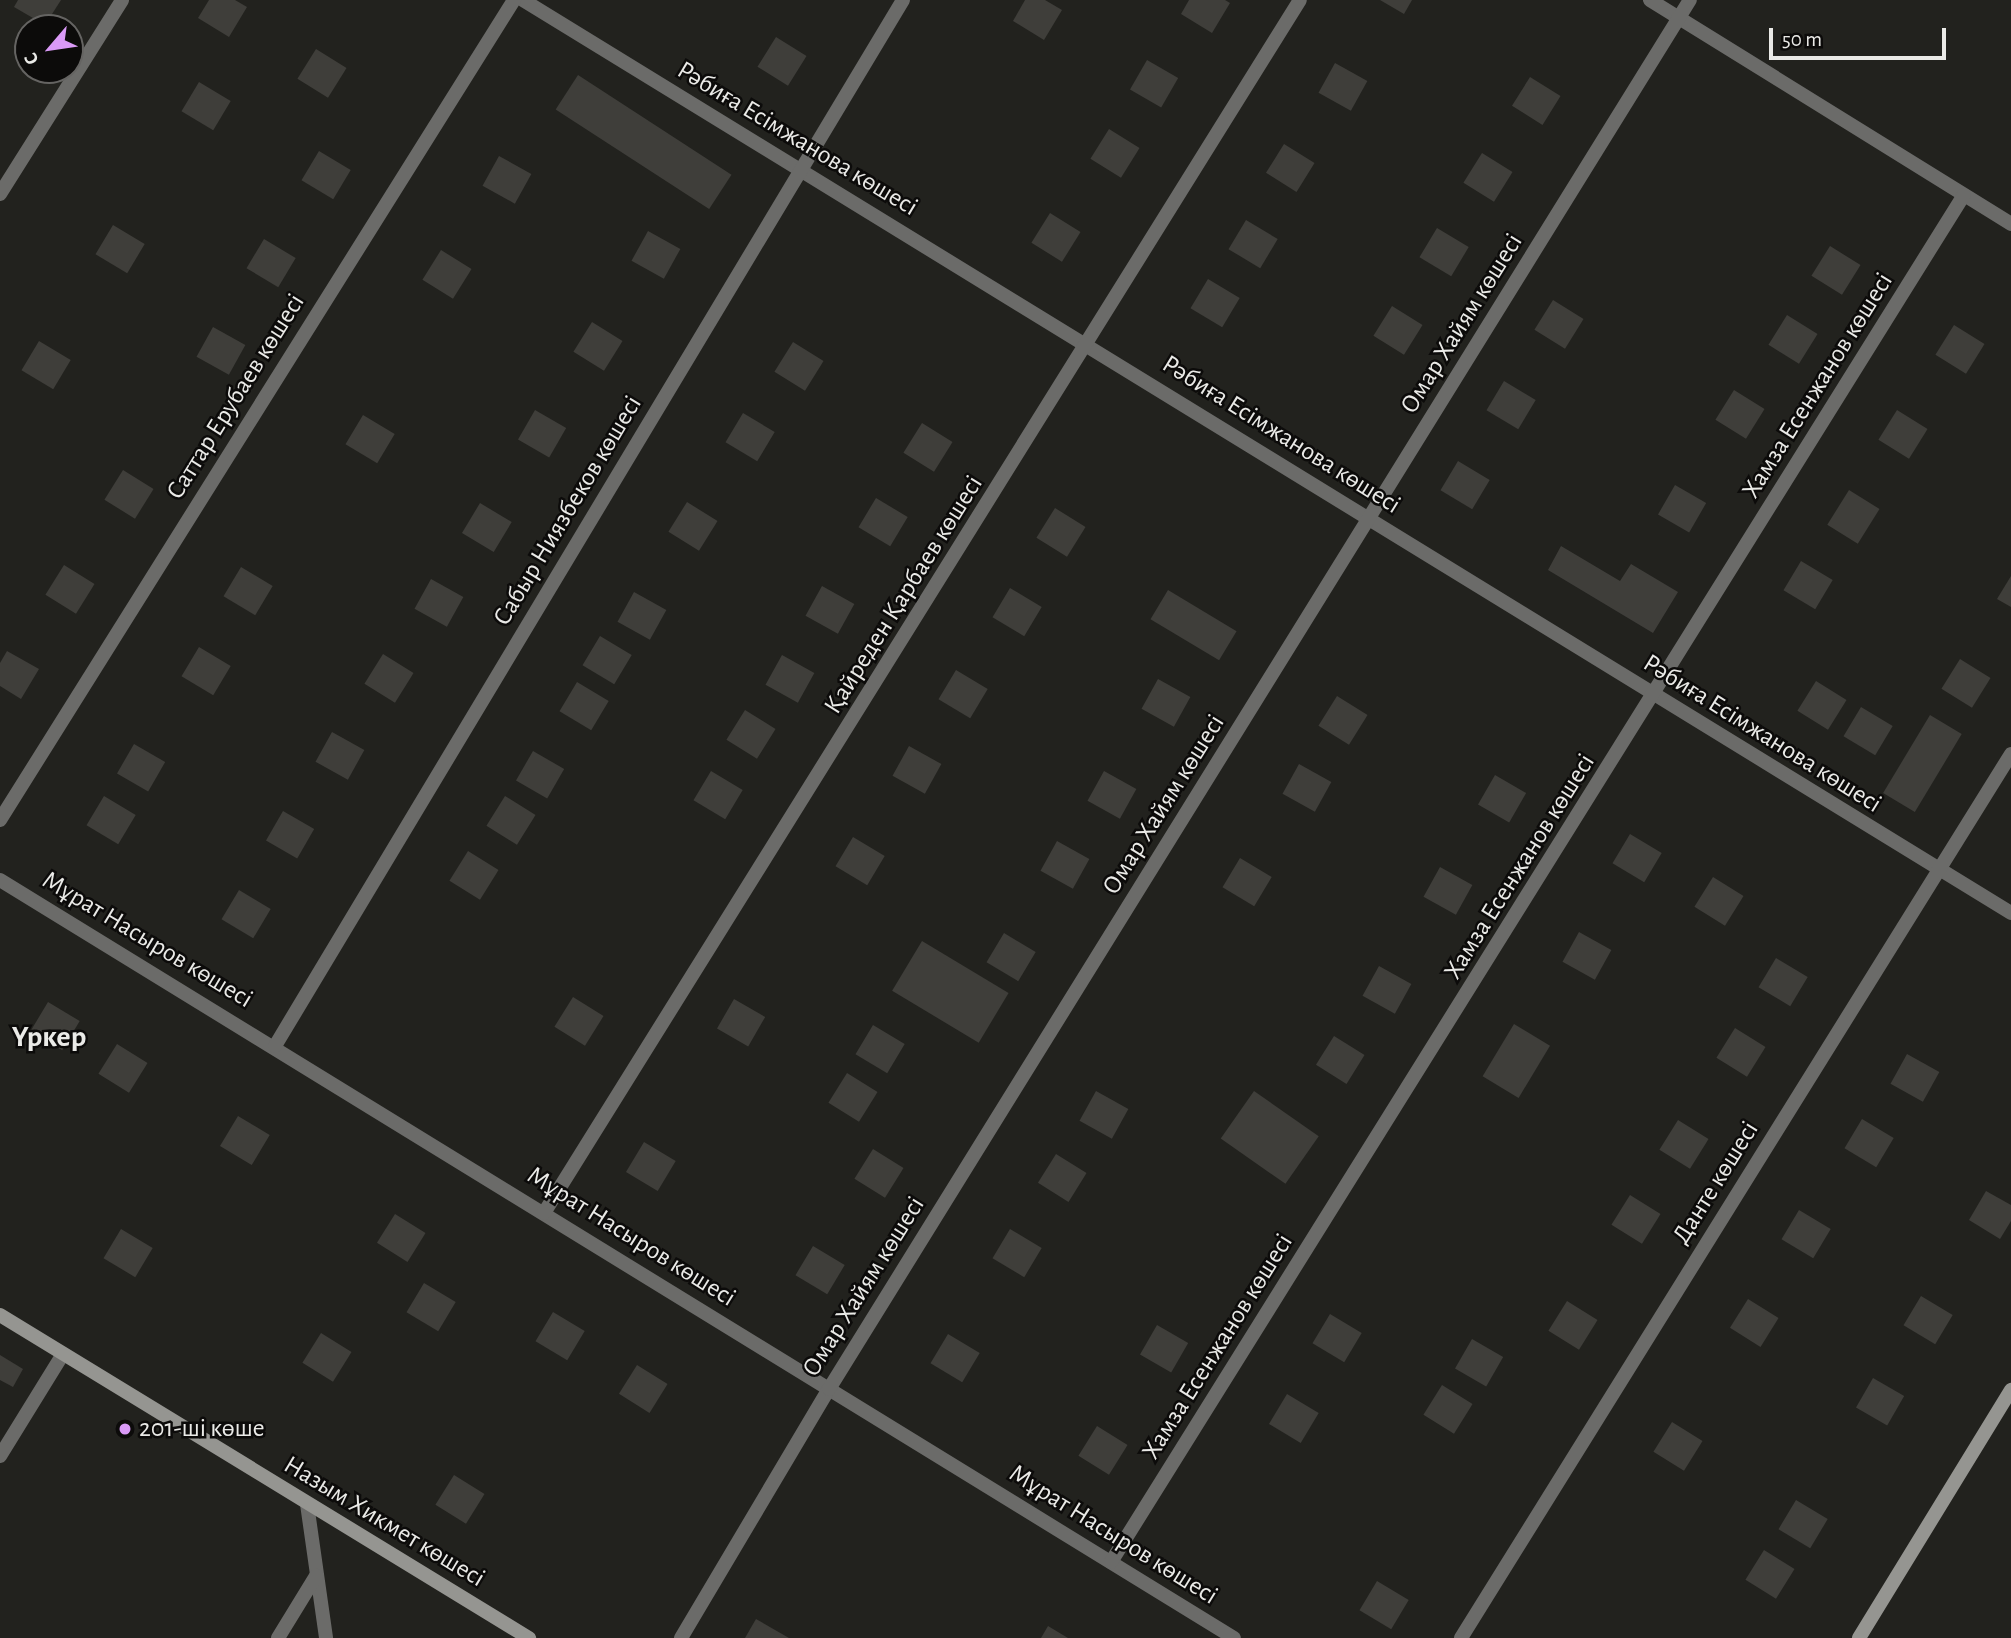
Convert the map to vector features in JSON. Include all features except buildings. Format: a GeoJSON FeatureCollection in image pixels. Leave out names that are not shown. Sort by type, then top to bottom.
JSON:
{"type":"FeatureCollection","features":[{"type":"Feature","properties":{"kind":"street"},"geometry":{"type":"LineString","coordinates":[[0,194],[122,0]]}},
{"type":"Feature","properties":{"kind":"street","name":"Саттар Ерубаев көшесі"},"geometry":{"type":"LineString","coordinates":[[0,820],[514,0]]}},
{"type":"Feature","properties":{"kind":"street","name":"Рәбиға Есімжанова көшесі"},"geometry":{"type":"LineString","coordinates":[[523,0],[1090,344],[1370,521],[1939,872],[2011,913]]}},
{"type":"Feature","properties":{"kind":"street","name":"Сабыр Ниязбеков көшесі"},"geometry":{"type":"LineString","coordinates":[[275,1046],[903,0]]}},
{"type":"Feature","properties":{"kind":"street","name":"Қайреден Қарбаев көшесі"},"geometry":{"type":"LineString","coordinates":[[544,1213],[1090,344],[1300,0]]}},
{"type":"Feature","properties":{"kind":"street"},"geometry":{"type":"LineString","coordinates":[[1650,0],[2011,224]]}},
{"type":"Feature","properties":{"kind":"street","name":"Омар Хайям көшесі"},"geometry":{"type":"LineString","coordinates":[[681,1638],[829,1389],[1370,521],[1690,0]]}},
{"type":"Feature","properties":{"kind":"street","name":"Хамза Есенжанов көшесі"},"geometry":{"type":"LineString","coordinates":[[1111,1563],[1656,697],[1964,195]]}},
{"type":"Feature","properties":{"kind":"street","name":"Данте көшесі"},"geometry":{"type":"LineString","coordinates":[[1461,1638],[2011,754]]}},
{"type":"Feature","properties":{"kind":"street","name":"Мұрат Насыров көшесі"},"geometry":{"type":"LineString","coordinates":[[0,880],[275,1046],[1234,1638]]}},
{"type":"Feature","properties":{"kind":"street","name":"Назым Хикмет көшесі"},"geometry":{"type":"LineString","coordinates":[[0,1315],[529,1638]]}},
{"type":"Feature","properties":{"kind":"street"},"geometry":{"type":"LineString","coordinates":[[0,1456],[63,1354]]}},
{"type":"Feature","properties":{"kind":"street"},"geometry":{"type":"LineString","coordinates":[[1859,1638],[2011,1390]]}},
{"type":"Feature","properties":{"kind":"street"},"geometry":{"type":"LineString","coordinates":[[307,1504],[326,1638]]}},
{"type":"Feature","properties":{"kind":"street"},"geometry":{"type":"LineString","coordinates":[[278,1638],[316,1576]]}},
{"type":"Feature","properties":{"kind":"place","name":"201-ші көше"},"geometry":{"type":"Point","coordinates":[125,1429]}},
{"type":"Feature","properties":{"kind":"district","name":"Үркер"},"geometry":{"type":"Point","coordinates":[49,1037]}}]}
